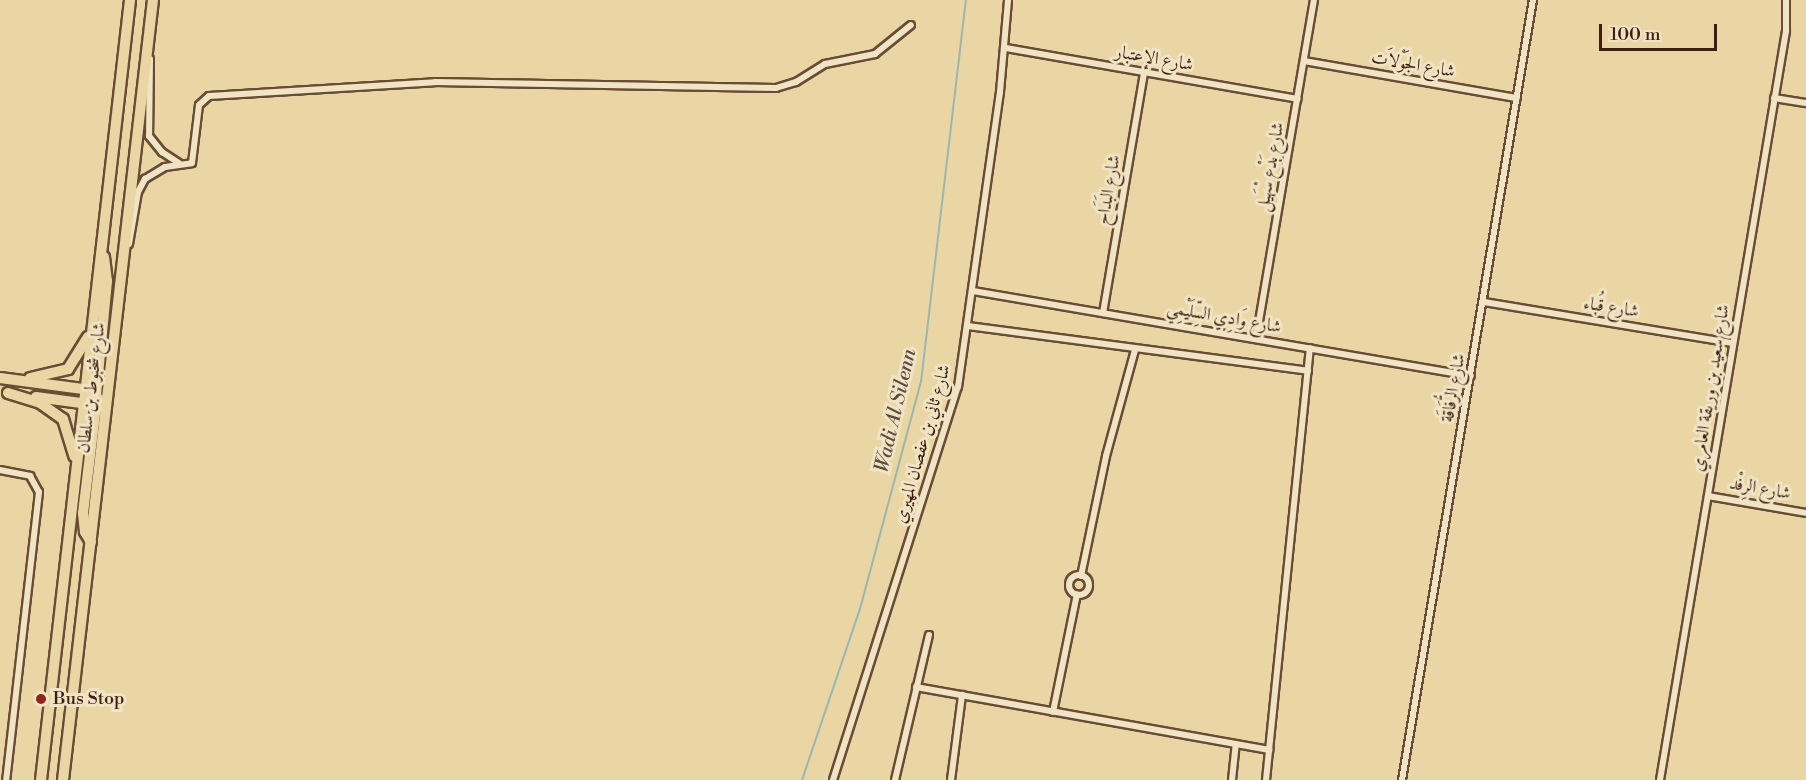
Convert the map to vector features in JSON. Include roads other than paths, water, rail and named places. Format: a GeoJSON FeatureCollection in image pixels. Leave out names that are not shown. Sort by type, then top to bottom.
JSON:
{"type":"FeatureCollection","features":[{"type":"Feature","properties":{"kind":"main road","name":"شارع شخبوط بن سلطان"},"geometry":{"type":"LineString","coordinates":[[40,780],[84,404],[91,390],[92,328],[130,0]]}},
{"type":"Feature","properties":{"kind":"main road","name":"شارع شخبوط بن سلطان"},"geometry":{"type":"LineString","coordinates":[[63,780],[91,542],[101,406],[108,392],[153,0]]}},
{"type":"Feature","properties":{"kind":"main road"},"geometry":{"type":"LineString","coordinates":[[101,406],[91,390],[108,281],[102,253]]}},
{"type":"Feature","properties":{"kind":"main road"},"geometry":{"type":"LineString","coordinates":[[18,380],[68,369],[92,328]]}},
{"type":"Feature","properties":{"kind":"main road"},"geometry":{"type":"LineString","coordinates":[[0,378],[108,392]]}},
{"type":"Feature","properties":{"kind":"main road"},"geometry":{"type":"LineString","coordinates":[[4,393],[54,396],[59,390],[55,385]]}},
{"type":"Feature","properties":{"kind":"main road"},"geometry":{"type":"LineString","coordinates":[[4,393],[101,406]]}},
{"type":"Feature","properties":{"kind":"main road"},"geometry":{"type":"LineString","coordinates":[[4,393],[40,403],[63,419],[71,434],[76,473]]}},
{"type":"Feature","properties":{"kind":"street","name":"شارع ثاني بن عفصان المهيري"},"geometry":{"type":"LineString","coordinates":[[833,780],[954,404],[968,326],[1006,48],[1008,0]]}},
{"type":"Feature","properties":{"kind":"street","name":"شارع بَدْع سْهَيل"},"geometry":{"type":"LineString","coordinates":[[1256,339],[1314,0]]}},
{"type":"Feature","properties":{"kind":"street","name":"شارع الرُّفَاقَة"},"geometry":{"type":"LineString","coordinates":[[1402,780],[1533,0]]}},
{"type":"Feature","properties":{"kind":"street","name":"شارع سعيد بن وريقة العامري"},"geometry":{"type":"LineString","coordinates":[[1660,780],[1786,31],[1786,0]]}},
{"type":"Feature","properties":{"kind":"street"},"geometry":{"type":"LineString","coordinates":[[123,258],[141,185],[158,170],[179,163],[192,163],[199,105],[209,96],[435,82],[776,88],[825,64],[875,54],[911,26]]}},
{"type":"Feature","properties":{"kind":"street","name":"شارع الإعتبار"},"geometry":{"type":"LineString","coordinates":[[1006,48],[1298,99]]}},
{"type":"Feature","properties":{"kind":"street"},"geometry":{"type":"LineString","coordinates":[[147,50],[152,75],[147,119],[149,136],[162,152],[179,163]]}},
{"type":"Feature","properties":{"kind":"street","name":"شارع الجَوْلاَت"},"geometry":{"type":"LineString","coordinates":[[1304,62],[1517,98]]}},
{"type":"Feature","properties":{"kind":"street","name":"شارع البَدَاح"},"geometry":{"type":"LineString","coordinates":[[1103,313],[1144,72]]}},
{"type":"Feature","properties":{"kind":"street"},"geometry":{"type":"LineString","coordinates":[[1774,98],[1806,104]]}},
{"type":"Feature","properties":{"kind":"street","name":"شارع وَادِي السِّلَيْمِي"},"geometry":{"type":"LineString","coordinates":[[973,291],[1471,376]]}},
{"type":"Feature","properties":{"kind":"street","name":"شارع قُباء"},"geometry":{"type":"LineString","coordinates":[[1484,302],[1733,343]]}},
{"type":"Feature","properties":{"kind":"street"},"geometry":{"type":"LineString","coordinates":[[968,326],[1135,350],[1308,371]]}},
{"type":"Feature","properties":{"kind":"street"},"geometry":{"type":"LineString","coordinates":[[1266,780],[1310,348]]}},
{"type":"Feature","properties":{"kind":"street"},"geometry":{"type":"LineString","coordinates":[[1081,576],[1106,456],[1135,350]]}},
{"type":"Feature","properties":{"kind":"street"},"geometry":{"type":"LineString","coordinates":[[0,471],[30,476],[39,492],[6,780]]}},
{"type":"Feature","properties":{"kind":"street","name":"شارع الرِفْد"},"geometry":{"type":"LineString","coordinates":[[1708,496],[1806,513]]}},
{"type":"Feature","properties":{"kind":"street"},"geometry":{"type":"LineString","coordinates":[[1077,594],[1070,588],[1070,581],[1081,576]]}},
{"type":"Feature","properties":{"kind":"street"},"geometry":{"type":"LineString","coordinates":[[1077,594],[1086,592],[1089,586],[1081,576]]}},
{"type":"Feature","properties":{"kind":"street"},"geometry":{"type":"LineString","coordinates":[[1053,712],[1077,594]]}},
{"type":"Feature","properties":{"kind":"street"},"geometry":{"type":"LineString","coordinates":[[895,780],[928,635]]}},
{"type":"Feature","properties":{"kind":"street"},"geometry":{"type":"LineString","coordinates":[[916,687],[1269,750]]}},
{"type":"Feature","properties":{"kind":"street"},"geometry":{"type":"LineString","coordinates":[[951,780],[962,695]]}},
{"type":"Feature","properties":{"kind":"street"},"geometry":{"type":"LineString","coordinates":[[1232,780],[1236,744]]}},
{"type":"Feature","properties":{"kind":"street"},"geometry":{"type":"LineString","coordinates":[[0,759],[8,759]]}},
{"type":"Feature","properties":{"kind":"waterway","name":"Wadi Al Silenn"},"geometry":{"type":"LineString","coordinates":[[802,780],[860,609],[921,382],[966,0]]}},
{"type":"Feature","properties":{"kind":"place","name":"Bus Stop"},"geometry":{"type":"Point","coordinates":[41,699]}}]}
